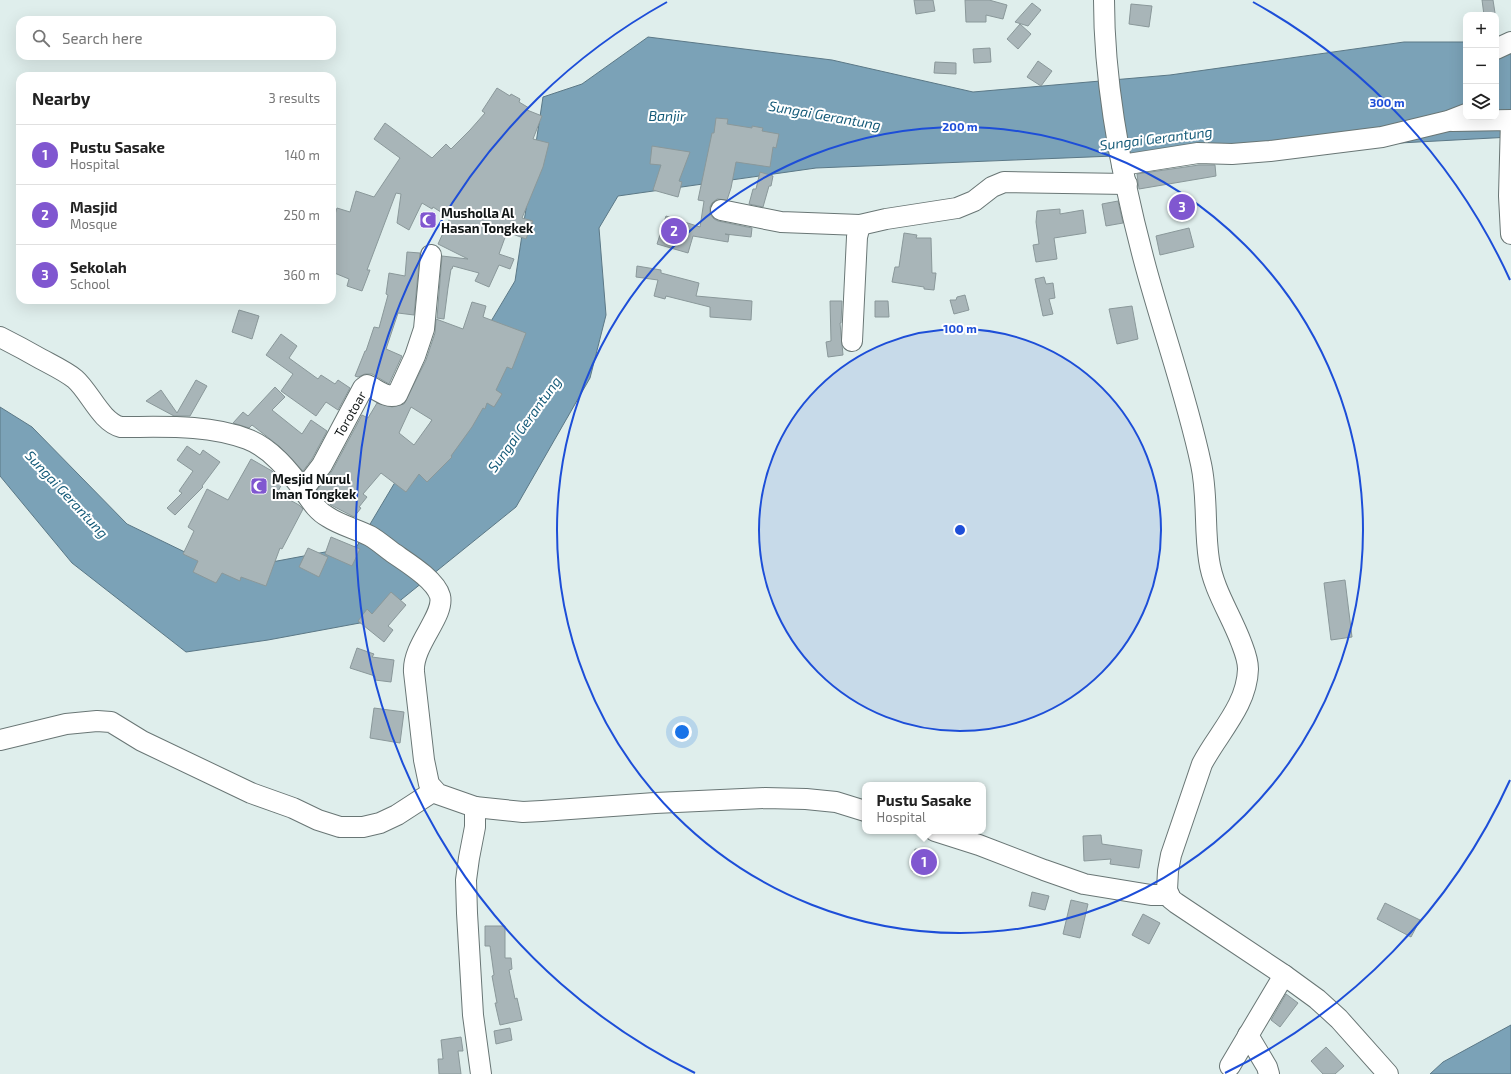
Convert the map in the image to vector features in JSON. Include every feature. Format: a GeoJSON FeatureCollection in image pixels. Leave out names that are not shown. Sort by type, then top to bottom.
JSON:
{"type":"FeatureCollection","features":[{"type":"Feature","properties":{"kind":"street"},"geometry":{"type":"LineString","coordinates":[[1104,0],[1106,52],[1113,114],[1122,164],[1146,268],[1190,415],[1202,467],[1207,516],[1209,561],[1215,582],[1243,649],[1248,667],[1247,681],[1235,714],[1202,764],[1171,855],[1167,890],[1176,904],[1284,975],[1317,999],[1340,1019],[1388,1074]]}},
{"type":"Feature","properties":{"kind":"street"},"geometry":{"type":"LineString","coordinates":[[1498,48],[1511,42]]}},
{"type":"Feature","properties":{"kind":"street"},"geometry":{"type":"LineString","coordinates":[[1122,164],[1198,153],[1232,154],[1270,151],[1382,137],[1448,121],[1463,115]]}},
{"type":"Feature","properties":{"kind":"street"},"geometry":{"type":"LineString","coordinates":[[1448,121],[1511,120],[1509,196],[1511,234]]}},
{"type":"Feature","properties":{"kind":"street"},"geometry":{"type":"LineString","coordinates":[[721,210],[781,222],[860,225],[886,219],[957,208],[974,202],[992,187],[1004,182],[1127,184]]}},
{"type":"Feature","properties":{"kind":"street"},"geometry":{"type":"LineString","coordinates":[[852,341],[857,237],[860,225]]}},
{"type":"Feature","properties":{"kind":"street","name":"Torotoar"},"geometry":{"type":"LineString","coordinates":[[303,490],[322,465],[363,388],[367,385],[386,395],[397,395],[415,356],[424,329],[431,255]]}},
{"type":"Feature","properties":{"kind":"street"},"geometry":{"type":"LineString","coordinates":[[0,337],[60,369],[75,379],[104,415],[115,425],[194,428],[234,435],[262,446],[288,472],[318,510],[330,518],[371,536],[411,566],[433,585],[440,598],[440,603],[417,649],[413,666],[428,782],[434,791],[475,807],[523,812],[655,802],[765,798],[806,799],[836,802],[862,810]]}},
{"type":"Feature","properties":{"kind":"street"},"geometry":{"type":"LineString","coordinates":[[0,740],[66,724],[97,721],[111,722],[142,741],[251,793],[293,808],[318,820],[340,827],[363,827],[380,823],[396,815],[434,791]]}},
{"type":"Feature","properties":{"kind":"street"},"geometry":{"type":"LineString","coordinates":[[475,807],[475,827],[466,880],[473,1015],[481,1074]]}},
{"type":"Feature","properties":{"kind":"street"},"geometry":{"type":"LineString","coordinates":[[945,834],[1084,884],[1151,895],[1169,895]]}},
{"type":"Feature","properties":{"kind":"street"},"geometry":{"type":"LineString","coordinates":[[1230,1066],[1284,975]]}},
{"type":"Feature","properties":{"kind":"street"},"geometry":{"type":"LineString","coordinates":[[1248,1035],[1267,1066],[1269,1074]]}},
{"type":"Feature","properties":{"kind":"water","name":"Banjir"},"geometry":{"type":"Polygon","coordinates":[[[648,37],[832,60],[973,92],[1170,75],[1404,42],[1463,42],[1463,120],[1499,120],[1499,42],[1511,42],[1511,137],[1288,149],[816,168],[618,196],[599,228],[606,315],[590,378],[516,507],[376,620],[268,640],[186,652],[72,563],[0,476],[0,407],[32,427],[127,524],[224,571],[357,546],[515,281],[543,97],[582,84],[648,37]]]}},
{"type":"Feature","properties":{"kind":"water"},"geometry":{"type":"Polygon","coordinates":[[[1511,1025],[1511,1074],[1430,1074],[1443,1062],[1511,1025]]]}},
{"type":"Feature","properties":{"kind":"building"},"geometry":{"type":"Polygon","coordinates":[[[914,0],[933,0],[935,11],[916,14],[914,0]]]}},
{"type":"Feature","properties":{"kind":"building"},"geometry":{"type":"Polygon","coordinates":[[[965,0],[989,0],[1007,5],[1003,19],[986,15],[986,22],[966,22],[965,0]]]}},
{"type":"Feature","properties":{"kind":"building"},"geometry":{"type":"Polygon","coordinates":[[[1482,0],[1493,0],[1495,12],[1484,12],[1482,0]]]}},
{"type":"Feature","properties":{"kind":"building"},"geometry":{"type":"Polygon","coordinates":[[[1032,3],[1041,10],[1028,26],[1015,22],[1032,3]]]}},
{"type":"Feature","properties":{"kind":"building"},"geometry":{"type":"Polygon","coordinates":[[[1131,4],[1152,6],[1149,27],[1129,24],[1131,4]]]}},
{"type":"Feature","properties":{"kind":"building"},"geometry":{"type":"Polygon","coordinates":[[[1020,24],[1031,34],[1018,49],[1007,39],[1020,24]]]}},
{"type":"Feature","properties":{"kind":"building"},"geometry":{"type":"Polygon","coordinates":[[[990,48],[991,62],[974,63],[973,49],[990,48]]]}},
{"type":"Feature","properties":{"kind":"building"},"geometry":{"type":"Polygon","coordinates":[[[1038,61],[1052,71],[1041,86],[1027,77],[1038,61]]]}},
{"type":"Feature","properties":{"kind":"building"},"geometry":{"type":"Polygon","coordinates":[[[935,62],[956,63],[956,74],[934,73],[935,62]]]}},
{"type":"Feature","properties":{"kind":"building"},"geometry":{"type":"Polygon","coordinates":[[[497,88],[510,96],[511,94],[520,99],[519,102],[529,108],[527,110],[542,116],[533,139],[549,143],[543,167],[522,218],[533,221],[526,239],[507,232],[499,254],[514,259],[510,269],[499,265],[489,287],[475,281],[479,273],[453,266],[451,269],[444,319],[437,318],[442,256],[468,259],[438,244],[450,218],[433,207],[432,209],[422,203],[409,230],[397,223],[401,194],[396,193],[367,270],[370,270],[362,291],[347,286],[349,279],[336,274],[336,211],[337,208],[350,212],[356,191],[374,197],[400,158],[374,139],[385,123],[432,158],[446,144],[451,149],[485,113],[482,111],[497,88]]]}},
{"type":"Feature","properties":{"kind":"building"},"geometry":{"type":"Polygon","coordinates":[[[716,118],[728,119],[727,124],[752,128],[752,126],[763,128],[762,131],[779,134],[776,148],[773,147],[770,167],[736,162],[727,200],[717,199],[710,207],[710,214],[718,221],[752,228],[751,237],[725,234],[729,235],[728,242],[693,236],[688,253],[657,244],[666,216],[700,227],[704,201],[698,200],[712,133],[714,133],[716,118]]]}},
{"type":"Feature","properties":{"kind":"building"},"geometry":{"type":"Polygon","coordinates":[[[652,146],[690,152],[679,181],[682,182],[678,197],[653,190],[661,165],[650,164],[652,146]]]}},
{"type":"Feature","properties":{"kind":"building"},"geometry":{"type":"Polygon","coordinates":[[[1199,165],[1215,165],[1216,176],[1139,189],[1137,174],[1199,165]]]}},
{"type":"Feature","properties":{"kind":"building"},"geometry":{"type":"Polygon","coordinates":[[[760,172],[773,176],[763,207],[749,204],[753,189],[756,189],[760,172]]]}},
{"type":"Feature","properties":{"kind":"building"},"geometry":{"type":"Polygon","coordinates":[[[1118,201],[1123,223],[1106,226],[1102,204],[1118,201]]]}},
{"type":"Feature","properties":{"kind":"building"},"geometry":{"type":"Polygon","coordinates":[[[1060,209],[1060,214],[1083,210],[1086,233],[1054,238],[1057,259],[1036,262],[1033,245],[1039,244],[1036,222],[1037,211],[1060,209]]]}},
{"type":"Feature","properties":{"kind":"building"},"geometry":{"type":"Polygon","coordinates":[[[1189,228],[1194,247],[1160,255],[1156,236],[1189,228]]]}},
{"type":"Feature","properties":{"kind":"building"},"geometry":{"type":"Polygon","coordinates":[[[904,233],[917,235],[916,238],[931,238],[932,273],[936,273],[934,290],[892,282],[895,267],[899,267],[904,233]]]}},
{"type":"Feature","properties":{"kind":"building"},"geometry":{"type":"Polygon","coordinates":[[[407,252],[420,253],[414,315],[398,313],[386,349],[402,356],[389,384],[372,374],[365,374],[358,377],[355,376],[366,351],[374,327],[379,328],[388,295],[386,294],[389,273],[405,276],[407,252]]]}},
{"type":"Feature","properties":{"kind":"building"},"geometry":{"type":"Polygon","coordinates":[[[637,266],[661,270],[661,273],[699,283],[696,296],[752,301],[751,320],[710,317],[710,307],[666,296],[665,299],[654,296],[658,280],[636,277],[637,266]]]}},
{"type":"Feature","properties":{"kind":"building"},"geometry":{"type":"Polygon","coordinates":[[[1044,277],[1046,284],[1053,283],[1055,298],[1049,299],[1053,314],[1043,316],[1035,279],[1044,277]]]}},
{"type":"Feature","properties":{"kind":"building"},"geometry":{"type":"Polygon","coordinates":[[[965,295],[969,310],[954,314],[950,300],[956,300],[957,297],[965,295]]]}},
{"type":"Feature","properties":{"kind":"building"},"geometry":{"type":"Polygon","coordinates":[[[830,301],[842,301],[840,323],[843,355],[828,357],[826,342],[831,341],[830,301]]]}},
{"type":"Feature","properties":{"kind":"building"},"geometry":{"type":"Polygon","coordinates":[[[875,301],[888,301],[889,317],[875,317],[875,301]]]}},
{"type":"Feature","properties":{"kind":"building"},"geometry":{"type":"Polygon","coordinates":[[[472,302],[486,306],[483,317],[526,333],[512,369],[507,367],[496,390],[502,394],[494,407],[487,403],[485,409],[483,408],[472,427],[451,456],[452,457],[427,482],[419,474],[406,492],[381,473],[363,494],[367,497],[359,507],[361,508],[354,517],[331,505],[317,490],[332,471],[362,415],[368,418],[377,403],[392,407],[404,404],[426,360],[435,333],[436,319],[463,329],[472,302]],[[411,407],[399,433],[414,445],[432,420],[411,407]]]}},
{"type":"Feature","properties":{"kind":"building"},"geometry":{"type":"Polygon","coordinates":[[[1132,306],[1138,339],[1117,344],[1109,309],[1132,306]]]}},
{"type":"Feature","properties":{"kind":"building"},"geometry":{"type":"Polygon","coordinates":[[[239,310],[259,316],[252,339],[232,332],[239,310]]]}},
{"type":"Feature","properties":{"kind":"building"},"geometry":{"type":"Polygon","coordinates":[[[281,334],[297,346],[289,358],[318,379],[321,375],[335,384],[338,380],[350,388],[338,410],[326,402],[316,416],[281,391],[293,374],[266,355],[281,334]]]}},
{"type":"Feature","properties":{"kind":"building"},"geometry":{"type":"Polygon","coordinates":[[[196,380],[207,386],[190,416],[174,416],[146,401],[161,390],[177,413],[196,380]]]}},
{"type":"Feature","properties":{"kind":"building"},"geometry":{"type":"Polygon","coordinates":[[[275,387],[285,397],[272,410],[302,434],[311,420],[327,431],[312,459],[303,471],[279,446],[252,425],[249,428],[233,423],[243,412],[248,416],[275,387]]]}},
{"type":"Feature","properties":{"kind":"building"},"geometry":{"type":"Polygon","coordinates":[[[187,446],[200,455],[203,450],[220,462],[202,486],[203,487],[175,515],[167,508],[182,493],[179,491],[193,471],[177,460],[187,446]]]}},
{"type":"Feature","properties":{"kind":"building"},"geometry":{"type":"Polygon","coordinates":[[[251,459],[272,471],[283,482],[277,493],[299,505],[303,509],[282,549],[280,548],[266,586],[241,577],[240,581],[222,573],[216,583],[193,572],[198,561],[183,554],[194,531],[188,527],[207,489],[228,500],[251,459]]]}},
{"type":"Feature","properties":{"kind":"building"},"geometry":{"type":"Polygon","coordinates":[[[331,537],[360,549],[352,566],[325,554],[331,537]]]}},
{"type":"Feature","properties":{"kind":"building"},"geometry":{"type":"Polygon","coordinates":[[[308,548],[328,557],[319,577],[299,567],[308,548]]]}},
{"type":"Feature","properties":{"kind":"building"},"geometry":{"type":"Polygon","coordinates":[[[1345,580],[1352,637],[1331,640],[1324,583],[1345,580]]]}},
{"type":"Feature","properties":{"kind":"building"},"geometry":{"type":"Polygon","coordinates":[[[391,592],[406,605],[388,626],[393,630],[384,642],[358,621],[367,609],[372,614],[391,592]]]}},
{"type":"Feature","properties":{"kind":"building"},"geometry":{"type":"Polygon","coordinates":[[[357,648],[374,654],[372,657],[394,660],[391,682],[375,680],[375,676],[350,668],[357,648]]]}},
{"type":"Feature","properties":{"kind":"building"},"geometry":{"type":"Polygon","coordinates":[[[374,708],[404,712],[400,743],[370,738],[374,708]]]}},
{"type":"Feature","properties":{"kind":"building"},"geometry":{"type":"Polygon","coordinates":[[[1101,835],[1102,844],[1142,850],[1139,868],[1110,864],[1111,859],[1084,861],[1083,836],[1101,835]]]}},
{"type":"Feature","properties":{"kind":"building"},"geometry":{"type":"Polygon","coordinates":[[[915,849],[932,851],[929,873],[912,871],[915,849]]]}},
{"type":"Feature","properties":{"kind":"building"},"geometry":{"type":"Polygon","coordinates":[[[1032,892],[1049,896],[1045,910],[1029,906],[1032,892]]]}},
{"type":"Feature","properties":{"kind":"building"},"geometry":{"type":"Polygon","coordinates":[[[1071,900],[1088,904],[1080,938],[1063,934],[1071,900]]]}},
{"type":"Feature","properties":{"kind":"building"},"geometry":{"type":"Polygon","coordinates":[[[1385,903],[1420,920],[1411,937],[1377,919],[1385,903]]]}},
{"type":"Feature","properties":{"kind":"building"},"geometry":{"type":"Polygon","coordinates":[[[1143,914],[1160,923],[1149,944],[1132,935],[1143,914]]]}},
{"type":"Feature","properties":{"kind":"building"},"geometry":{"type":"Polygon","coordinates":[[[485,926],[505,926],[505,958],[511,958],[512,969],[509,970],[515,999],[517,998],[522,1020],[500,1025],[495,1003],[497,1003],[492,976],[494,975],[490,946],[485,946],[485,926]]]}},
{"type":"Feature","properties":{"kind":"building"},"geometry":{"type":"Polygon","coordinates":[[[1286,994],[1298,1003],[1280,1027],[1271,1020],[1286,994]]]}},
{"type":"Feature","properties":{"kind":"building"},"geometry":{"type":"Polygon","coordinates":[[[510,1028],[512,1040],[496,1044],[494,1031],[510,1028]]]}},
{"type":"Feature","properties":{"kind":"building"},"geometry":{"type":"Polygon","coordinates":[[[461,1037],[463,1051],[458,1051],[461,1074],[439,1074],[438,1059],[443,1059],[441,1040],[461,1037]]]}},
{"type":"Feature","properties":{"kind":"building"},"geometry":{"type":"Polygon","coordinates":[[[1326,1047],[1344,1066],[1335,1074],[1323,1074],[1311,1061],[1326,1047]]]}},
{"type":"Feature","properties":{"kind":"place","name":"Sekolah"},"geometry":{"type":"Point","coordinates":[1182,207]}},
{"type":"Feature","properties":{"kind":"place","name":"Musholla Al Hasan Tongkek"},"geometry":{"type":"Point","coordinates":[428,220]}},
{"type":"Feature","properties":{"kind":"place","name":"Masjid"},"geometry":{"type":"Point","coordinates":[674,231]}},
{"type":"Feature","properties":{"kind":"place","name":"Mesjid Nurul Iman Tongkek"},"geometry":{"type":"Point","coordinates":[259,486]}},
{"type":"Feature","properties":{"kind":"place","name":"Pustu Sasake"},"geometry":{"type":"Point","coordinates":[924,862]}},
{"type":"Feature","properties":{"kind":"water label","name":"Sungai Gerantung"},"geometry":{"type":"Point","coordinates":[825,115]}},
{"type":"Feature","properties":{"kind":"water label","name":"Sungai Gerantung"},"geometry":{"type":"Point","coordinates":[1156,138]}},
{"type":"Feature","properties":{"kind":"water label","name":"Sungai Gerantung"},"geometry":{"type":"Point","coordinates":[524,424]}},
{"type":"Feature","properties":{"kind":"water label","name":"Sungai Gerantung"},"geometry":{"type":"Point","coordinates":[67,494]}}]}
